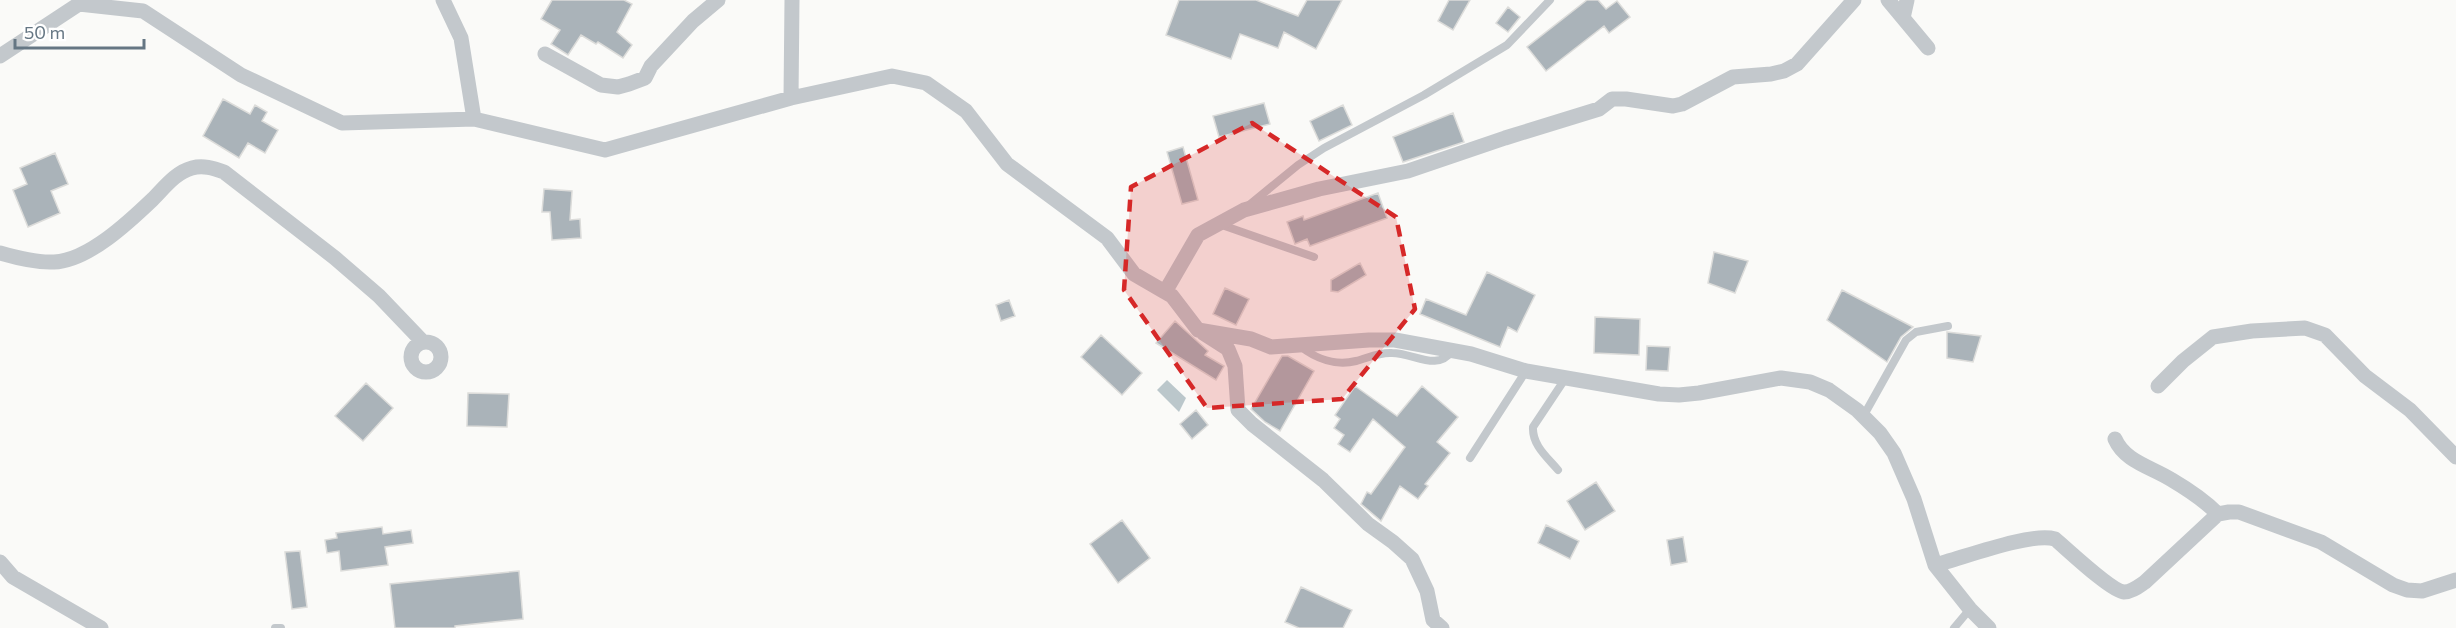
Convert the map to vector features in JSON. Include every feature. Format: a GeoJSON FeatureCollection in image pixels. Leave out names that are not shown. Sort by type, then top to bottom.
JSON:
{"type":"FeatureCollection","features":[{"type":"Feature","properties":{"kind":"street"},"geometry":{"type":"LineString","coordinates":[[443,0],[461,38],[474,119]]}},
{"type":"Feature","properties":{"kind":"street"},"geometry":{"type":"LineString","coordinates":[[545,54],[601,85],[618,87],[629,84],[645,78],[651,66],[693,21],[718,0]]}},
{"type":"Feature","properties":{"kind":"street"},"geometry":{"type":"LineString","coordinates":[[791,98],[792,0]]}},
{"type":"Feature","properties":{"kind":"street"},"geometry":{"type":"LineString","coordinates":[[1165,292],[1198,235],[1244,210],[1319,189],[1408,171],[1476,150],[1505,138],[1599,110],[1612,99],[1673,106],[1682,104],[1733,77],[1784,71],[1797,63],[1854,0]]}},
{"type":"Feature","properties":{"kind":"street"},"geometry":{"type":"LineString","coordinates":[[1888,0],[1928,48]]}},
{"type":"Feature","properties":{"kind":"street"},"geometry":{"type":"LineString","coordinates":[[1903,18],[1907,0]]}},
{"type":"Feature","properties":{"kind":"street"},"geometry":{"type":"LineString","coordinates":[[0,56],[79,4],[145,5],[241,75],[342,123],[474,119],[605,150],[791,98],[892,76],[926,82],[966,111],[1008,164],[1107,238],[1134,274],[1172,296],[1198,330],[1228,349],[1235,366],[1239,410],[1323,480],[1368,524],[1412,559],[1427,591],[1433,620],[1442,628]]}},
{"type":"Feature","properties":{"kind":"street"},"geometry":{"type":"LineString","coordinates":[[0,253],[25,260],[56,262],[73,258],[89,250],[135,217],[176,177],[192,168],[209,166],[224,172],[335,258],[379,296],[423,342]]}},
{"type":"Feature","properties":{"kind":"street"},"geometry":{"type":"LineString","coordinates":[[2158,386],[2183,361],[2213,337],[2252,331],[2305,328],[2325,335],[2365,376],[2410,410],[2456,456]]}},
{"type":"Feature","properties":{"kind":"street"},"geometry":{"type":"LineString","coordinates":[[1198,330],[1251,339],[1271,347],[1395,340],[1472,354],[1526,371],[1565,379],[1612,384],[1638,392],[1679,395],[1781,378],[1794,378],[1809,382],[1829,390],[1864,415],[1894,453],[1914,499],[1935,565],[1970,609],[1989,628]]}},
{"type":"Feature","properties":{"kind":"street"},"geometry":{"type":"LineString","coordinates":[[2115,439],[2120,450],[2127,456],[2170,478],[2202,499],[2218,514]]}},
{"type":"Feature","properties":{"kind":"street"},"geometry":{"type":"LineString","coordinates":[[1935,565],[2026,539],[2047,537],[2055,539],[2112,587],[2125,592],[2145,582],[2218,514],[2239,512],[2321,542],[2393,585],[2407,590],[2422,591],[2456,580]]}},
{"type":"Feature","properties":{"kind":"street"},"geometry":{"type":"LineString","coordinates":[[0,562],[13,577],[101,628]]}},
{"type":"Feature","properties":{"kind":"lane"},"geometry":{"type":"LineString","coordinates":[[1244,210],[1298,165],[1324,148],[1424,95],[1507,45],[1550,0]]}},
{"type":"Feature","properties":{"kind":"lane"},"geometry":{"type":"LineString","coordinates":[[1217,224],[1314,257]]}},
{"type":"Feature","properties":{"kind":"lane"},"geometry":{"type":"LineString","coordinates":[[1864,415],[1906,340],[1916,332],[1948,326]]}},
{"type":"Feature","properties":{"kind":"lane"},"geometry":{"type":"LineString","coordinates":[[1470,458],[1526,371]]}},
{"type":"Feature","properties":{"kind":"lane"},"geometry":{"type":"LineString","coordinates":[[1558,470],[1536,444],[1533,427],[1565,379]]}},
{"type":"Feature","properties":{"kind":"lane"},"geometry":{"type":"LineString","coordinates":[[1953,628],[1970,609]]}},
{"type":"Feature","properties":{"kind":"lane"},"geometry":{"type":"LineString","coordinates":[[275,627],[281,628]]}},
{"type":"Feature","properties":{"kind":"highlighted area"},"geometry":{"type":"Polygon","coordinates":[[[1252,123],[1396,217],[1415,309],[1342,399],[1207,408],[1124,290],[1131,187],[1252,123]]]}},
{"type":"Feature","properties":{"kind":"shaded area"},"geometry":{"type":"Polygon","coordinates":[[[1167,380],[1186,398],[1179,412],[1157,390],[1167,380]]]}},
{"type":"Feature","properties":{"kind":"building"},"geometry":{"type":"Polygon","coordinates":[[[552,0],[624,0],[632,4],[617,32],[632,45],[623,58],[598,42],[596,44],[581,35],[568,55],[551,44],[560,30],[541,19],[552,0]]]}},
{"type":"Feature","properties":{"kind":"building"},"geometry":{"type":"Polygon","coordinates":[[[1179,0],[1256,0],[1298,16],[1307,0],[1342,0],[1316,49],[1284,32],[1278,48],[1240,34],[1231,59],[1166,35],[1179,0]]]}},
{"type":"Feature","properties":{"kind":"building"},"geometry":{"type":"Polygon","coordinates":[[[1449,0],[1470,0],[1453,30],[1438,21],[1449,0]]]}},
{"type":"Feature","properties":{"kind":"building"},"geometry":{"type":"Polygon","coordinates":[[[1587,0],[1598,0],[1606,9],[1617,1],[1630,17],[1609,33],[1604,26],[1546,71],[1527,47],[1587,0]]]}},
{"type":"Feature","properties":{"kind":"building"},"geometry":{"type":"Polygon","coordinates":[[[1508,7],[1520,17],[1508,32],[1496,23],[1508,7]]]}},
{"type":"Feature","properties":{"kind":"building"},"geometry":{"type":"Polygon","coordinates":[[[223,99],[250,114],[255,105],[267,112],[262,121],[278,130],[265,153],[248,143],[239,158],[203,136],[223,99]]]}},
{"type":"Feature","properties":{"kind":"building"},"geometry":{"type":"Polygon","coordinates":[[[1264,103],[1270,124],[1219,137],[1213,116],[1264,103]]]}},
{"type":"Feature","properties":{"kind":"building"},"geometry":{"type":"Polygon","coordinates":[[[1343,105],[1352,125],[1319,141],[1310,121],[1343,105]]]}},
{"type":"Feature","properties":{"kind":"building"},"geometry":{"type":"Polygon","coordinates":[[[1453,113],[1464,142],[1403,162],[1393,137],[1453,113]]]}},
{"type":"Feature","properties":{"kind":"building"},"geometry":{"type":"Polygon","coordinates":[[[1183,147],[1198,200],[1182,204],[1167,152],[1183,147]]]}},
{"type":"Feature","properties":{"kind":"building"},"geometry":{"type":"Polygon","coordinates":[[[55,153],[68,184],[51,191],[60,213],[28,227],[13,190],[27,184],[20,168],[55,153]]]}},
{"type":"Feature","properties":{"kind":"building"},"geometry":{"type":"Polygon","coordinates":[[[544,189],[572,191],[570,220],[580,219],[581,238],[552,240],[550,212],[542,212],[544,189]]]}},
{"type":"Feature","properties":{"kind":"building"},"geometry":{"type":"Polygon","coordinates":[[[1378,193],[1387,218],[1310,246],[1307,239],[1295,244],[1287,222],[1303,216],[1304,220],[1378,193]]]}},
{"type":"Feature","properties":{"kind":"building"},"geometry":{"type":"Polygon","coordinates":[[[1714,252],[1748,261],[1735,293],[1708,283],[1714,252]]]}},
{"type":"Feature","properties":{"kind":"building"},"geometry":{"type":"Polygon","coordinates":[[[1360,263],[1366,275],[1338,292],[1331,291],[1331,280],[1360,263]]]}},
{"type":"Feature","properties":{"kind":"building"},"geometry":{"type":"Polygon","coordinates":[[[1487,272],[1535,295],[1517,332],[1508,327],[1500,347],[1420,314],[1426,299],[1466,315],[1487,272]]]}},
{"type":"Feature","properties":{"kind":"building"},"geometry":{"type":"Polygon","coordinates":[[[1225,288],[1249,299],[1236,325],[1213,314],[1225,288]]]}},
{"type":"Feature","properties":{"kind":"building"},"geometry":{"type":"Polygon","coordinates":[[[1842,290],[1913,327],[1901,337],[1887,362],[1827,320],[1842,290]]]}},
{"type":"Feature","properties":{"kind":"building"},"geometry":{"type":"Polygon","coordinates":[[[1009,300],[1015,316],[1001,321],[996,305],[1009,300]]]}},
{"type":"Feature","properties":{"kind":"building"},"geometry":{"type":"Polygon","coordinates":[[[1595,317],[1640,319],[1639,355],[1594,353],[1595,317]]]}},
{"type":"Feature","properties":{"kind":"building"},"geometry":{"type":"Polygon","coordinates":[[[1175,321],[1208,351],[1205,355],[1224,366],[1216,380],[1156,343],[1175,321]]]}},
{"type":"Feature","properties":{"kind":"building"},"geometry":{"type":"Polygon","coordinates":[[[1947,332],[1981,336],[1973,362],[1947,358],[1947,332]]]}},
{"type":"Feature","properties":{"kind":"building"},"geometry":{"type":"Polygon","coordinates":[[[1101,335],[1142,373],[1122,395],[1081,357],[1101,335]]]}},
{"type":"Feature","properties":{"kind":"building"},"geometry":{"type":"Polygon","coordinates":[[[1647,346],[1670,347],[1668,371],[1646,370],[1647,346]]]}},
{"type":"Feature","properties":{"kind":"building"},"geometry":{"type":"Polygon","coordinates":[[[1282,356],[1288,356],[1314,371],[1280,431],[1265,422],[1251,409],[1282,356]]]}},
{"type":"Feature","properties":{"kind":"building"},"geometry":{"type":"Polygon","coordinates":[[[366,383],[393,408],[363,441],[335,416],[366,383]]]}},
{"type":"Feature","properties":{"kind":"building"},"geometry":{"type":"Polygon","coordinates":[[[1355,386],[1397,416],[1422,386],[1458,417],[1437,442],[1450,453],[1425,484],[1428,486],[1418,499],[1400,486],[1381,521],[1361,504],[1367,492],[1371,494],[1405,447],[1373,419],[1350,452],[1338,444],[1344,435],[1334,428],[1340,419],[1335,415],[1355,386]]]}},
{"type":"Feature","properties":{"kind":"building"},"geometry":{"type":"Polygon","coordinates":[[[468,393],[509,394],[507,427],[467,426],[468,393]]]}},
{"type":"Feature","properties":{"kind":"building"},"geometry":{"type":"Polygon","coordinates":[[[1196,410],[1208,425],[1192,439],[1180,424],[1196,410]]]}},
{"type":"Feature","properties":{"kind":"building"},"geometry":{"type":"Polygon","coordinates":[[[1596,482],[1615,511],[1585,530],[1567,501],[1596,482]]]}},
{"type":"Feature","properties":{"kind":"building"},"geometry":{"type":"Polygon","coordinates":[[[1122,520],[1150,558],[1118,583],[1090,544],[1122,520]]]}},
{"type":"Feature","properties":{"kind":"building"},"geometry":{"type":"Polygon","coordinates":[[[1546,525],[1579,541],[1570,559],[1538,543],[1546,525]]]}},
{"type":"Feature","properties":{"kind":"building"},"geometry":{"type":"Polygon","coordinates":[[[382,527],[383,534],[411,530],[413,543],[385,547],[388,565],[341,571],[339,551],[327,553],[325,540],[337,538],[336,533],[382,527]]]}},
{"type":"Feature","properties":{"kind":"building"},"geometry":{"type":"Polygon","coordinates":[[[1683,537],[1687,562],[1671,565],[1667,540],[1683,537]]]}},
{"type":"Feature","properties":{"kind":"building"},"geometry":{"type":"Polygon","coordinates":[[[300,551],[307,607],[292,609],[285,552],[300,551]]]}},
{"type":"Feature","properties":{"kind":"building"},"geometry":{"type":"Polygon","coordinates":[[[519,571],[523,619],[455,626],[455,628],[395,628],[390,584],[519,571]]]}},
{"type":"Feature","properties":{"kind":"building"},"geometry":{"type":"Polygon","coordinates":[[[1301,587],[1352,610],[1343,628],[1299,628],[1285,622],[1301,587]]]}}]}
